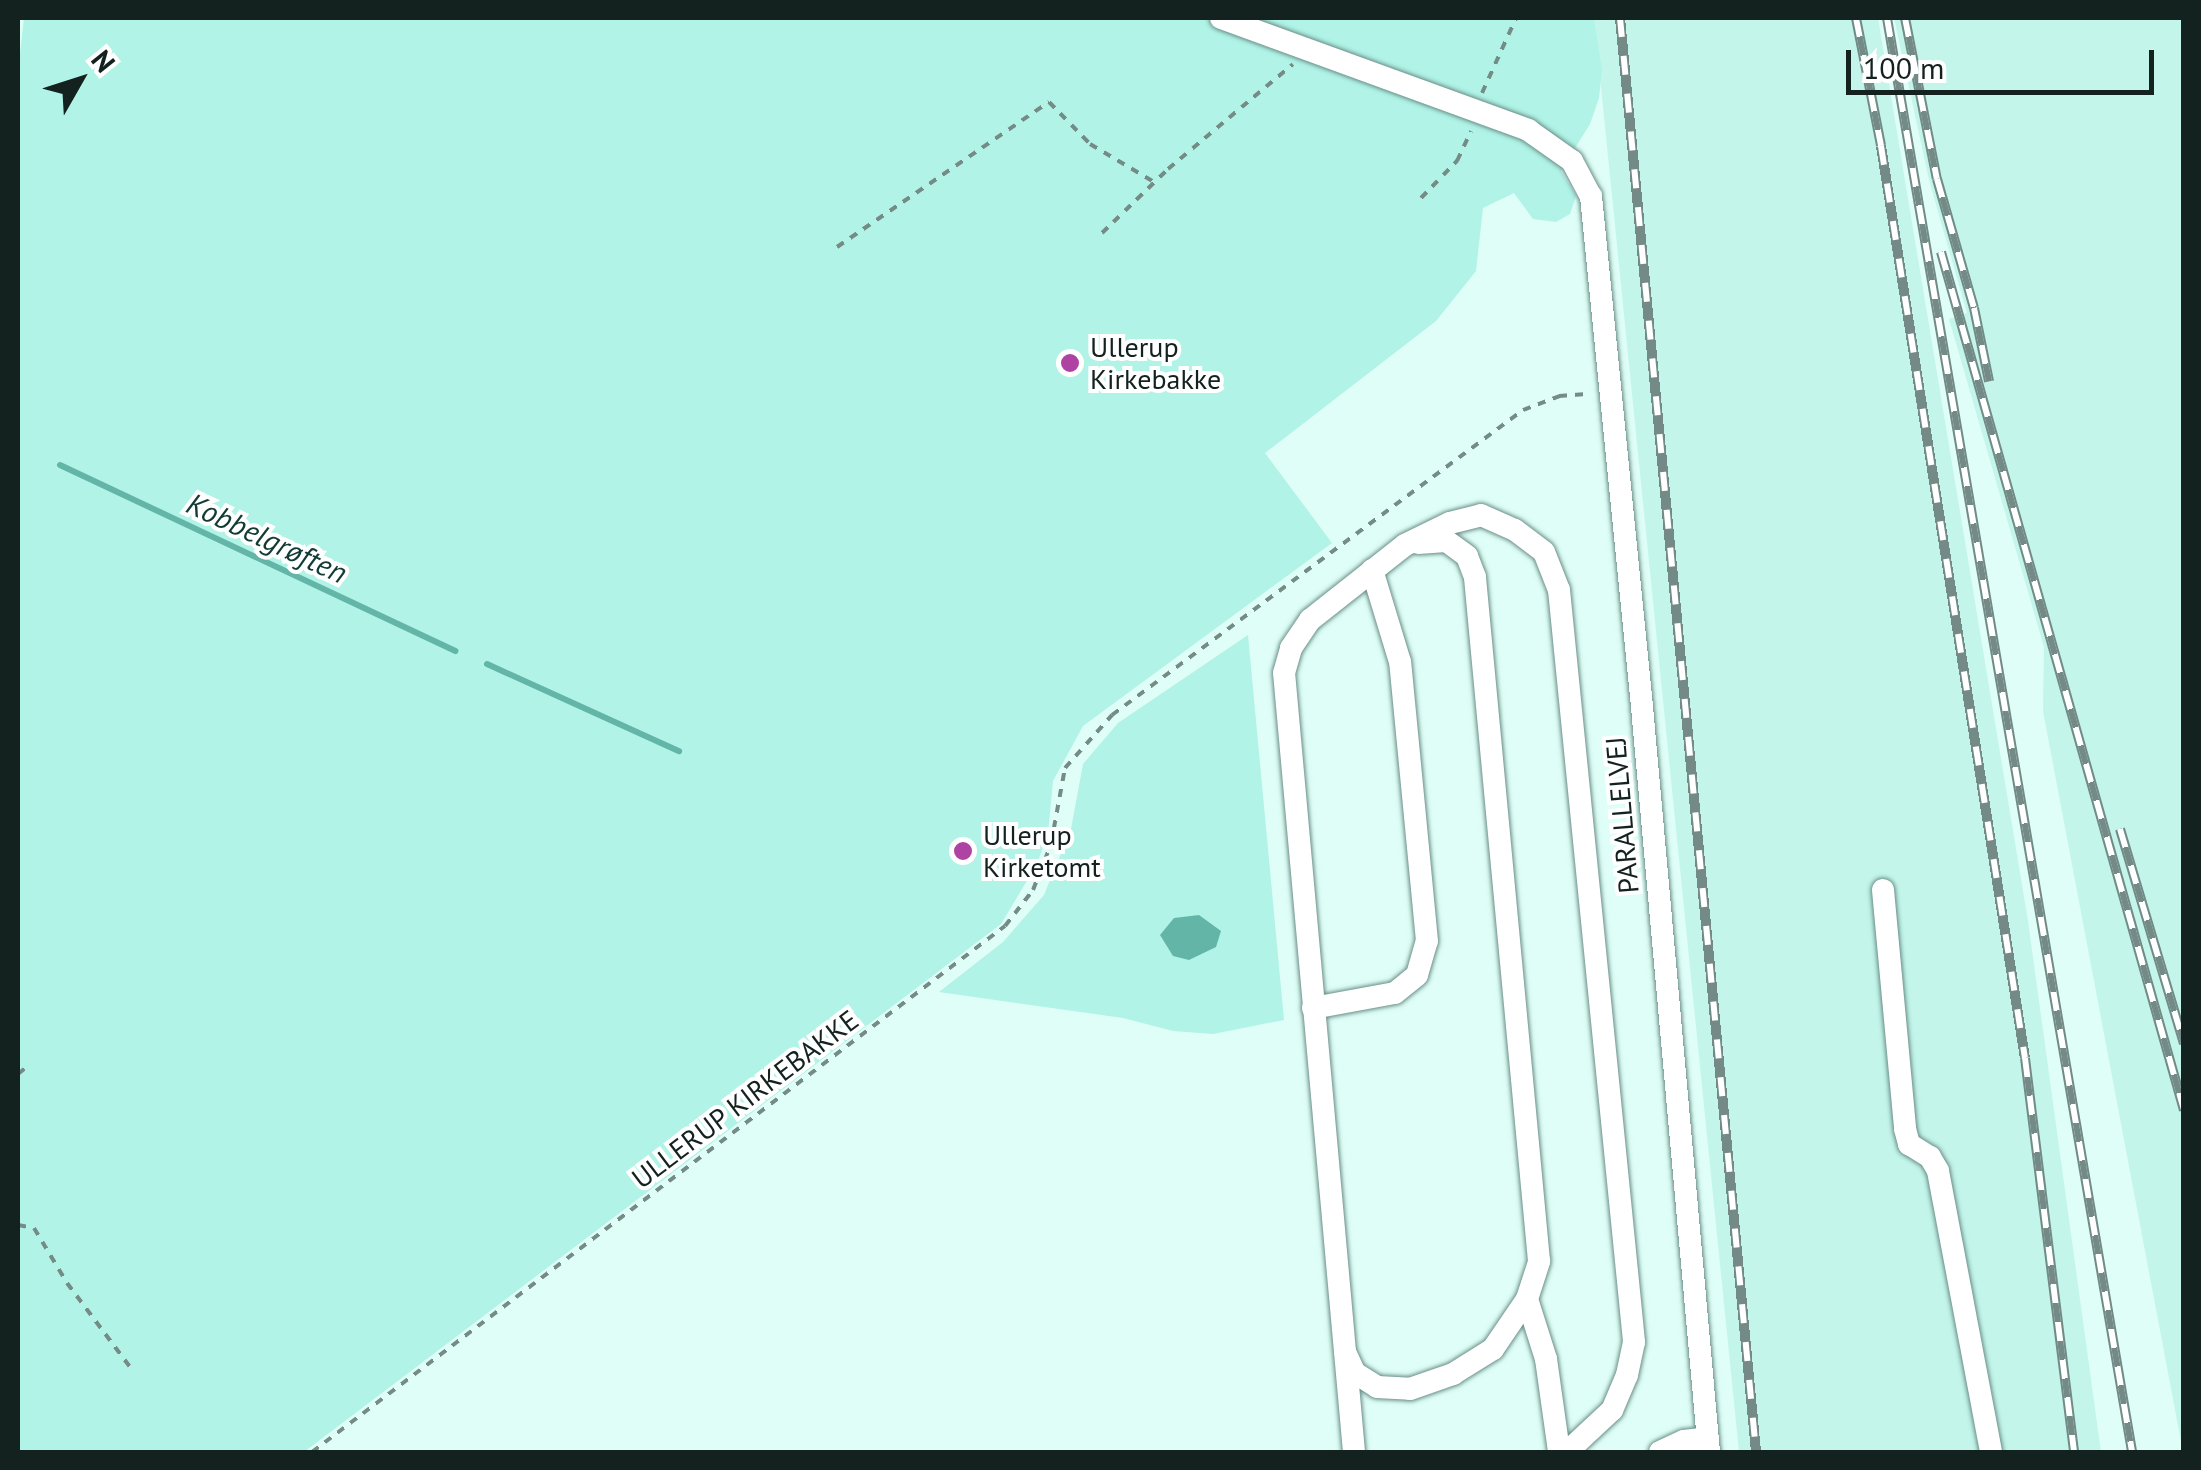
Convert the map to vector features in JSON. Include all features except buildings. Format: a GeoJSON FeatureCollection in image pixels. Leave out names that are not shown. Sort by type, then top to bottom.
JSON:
{"type":"FeatureCollection","features":[{"type":"Feature","properties":{"kind":"street"},"geometry":{"type":"LineString","coordinates":[[1221,18],[1478,109]]}},
{"type":"Feature","properties":{"kind":"street","name":"PARALLELVEJ"},"geometry":{"type":"LineString","coordinates":[[1478,109],[1549,141],[1582,176],[1595,216],[1709,1446]]}},
{"type":"Feature","properties":{"kind":"street"},"geometry":{"type":"LineString","coordinates":[[1354,1452],[1284,673],[1291,648],[1310,620],[1372,570],[1405,544],[1450,523],[1481,515],[1515,530],[1544,552],[1559,590],[1634,1342],[1627,1376],[1612,1410],[1567,1452]]}},
{"type":"Feature","properties":{"kind":"street"},"geometry":{"type":"LineString","coordinates":[[1342,1347],[1355,1372],[1377,1387],[1410,1388],[1453,1374],[1494,1349],[1527,1299],[1540,1261],[1475,577],[1467,556],[1446,541],[1405,544]]}},
{"type":"Feature","properties":{"kind":"street"},"geometry":{"type":"LineString","coordinates":[[1313,1008],[1395,994],[1417,975],[1427,941],[1400,662],[1372,570]]}},
{"type":"Feature","properties":{"kind":"street"},"geometry":{"type":"LineString","coordinates":[[1884,890],[1905,1130],[1908,1144],[1930,1157],[1938,1172],[1991,1452]]}},
{"type":"Feature","properties":{"kind":"street"},"geometry":{"type":"LineString","coordinates":[[1527,1299],[1546,1359],[1558,1452]]}},
{"type":"Feature","properties":{"kind":"street"},"geometry":{"type":"LineString","coordinates":[[1660,1452],[1684,1440],[1709,1446]]}},
{"type":"Feature","properties":{"kind":"path"},"geometry":{"type":"LineString","coordinates":[[1421,198],[1457,161],[1494,60],[1516,18]]}},
{"type":"Feature","properties":{"kind":"path"},"geometry":{"type":"LineString","coordinates":[[1102,232],[1154,182],[1288,70],[1302,46]]}},
{"type":"Feature","properties":{"kind":"path"},"geometry":{"type":"LineString","coordinates":[[837,247],[1049,102],[1090,144],[1154,182]]}},
{"type":"Feature","properties":{"kind":"path","name":"ULLERUP KIRKEBAKKE"},"geometry":{"type":"LineString","coordinates":[[312,1452],[1004,926],[1033,890],[1051,844],[1065,768],[1112,715],[1523,410],[1559,396],[1612,392]]}},
{"type":"Feature","properties":{"kind":"path"},"geometry":{"type":"LineString","coordinates":[[18,1074],[28,1066]]}},
{"type":"Feature","properties":{"kind":"path"},"geometry":{"type":"LineString","coordinates":[[18,1225],[34,1228],[67,1283],[132,1371]]}},
{"type":"Feature","properties":{"kind":"shaded area"},"geometry":{"type":"Polygon","coordinates":[[[24,18],[1594,18],[1602,70],[1599,98],[1590,124],[1561,171],[1576,196],[1570,214],[1556,222],[1533,219],[1514,193],[1483,208],[1476,271],[1436,321],[1265,453],[1332,543],[1083,726],[1053,781],[1048,833],[1037,864],[1001,924],[304,1452],[18,1452],[18,71],[24,18]]]}},
{"type":"Feature","properties":{"kind":"shaded area"},"geometry":{"type":"Polygon","coordinates":[[[1594,18],[1878,18],[2028,921],[2101,1452],[1739,1452],[1594,18]]]}},
{"type":"Feature","properties":{"kind":"shaded area"},"geometry":{"type":"Polygon","coordinates":[[[1894,18],[2183,18],[2183,1452],[2043,711],[2044,647],[1949,319],[1967,313],[1929,180],[1894,18]]]}},
{"type":"Feature","properties":{"kind":"shaded area"},"geometry":{"type":"Polygon","coordinates":[[[1248,635],[1284,1020],[1213,1034],[1173,1031],[1123,1018],[939,992],[1003,942],[1044,895],[1071,829],[1083,764],[1118,723],[1248,635]]]}},
{"type":"Feature","properties":{"kind":"shaded area"},"geometry":{"type":"Polygon","coordinates":[[[1199,915],[1221,931],[1216,947],[1189,960],[1173,956],[1160,935],[1174,918],[1199,915]]]}},
{"type":"Feature","properties":{"kind":"waterway","name":"Kobbelgrøften"},"geometry":{"type":"LineString","coordinates":[[60,465],[455,651]]}},
{"type":"Feature","properties":{"kind":"waterway","name":"Kobbelgrøften"},"geometry":{"type":"LineString","coordinates":[[487,664],[679,751]]}},
{"type":"Feature","properties":{"kind":"railway"},"geometry":{"type":"LineString","coordinates":[[1620,18],[1756,1452]]}},
{"type":"Feature","properties":{"kind":"railway"},"geometry":{"type":"LineString","coordinates":[[1856,18],[1881,146],[2025,1058],[2074,1452]]}},
{"type":"Feature","properties":{"kind":"railway"},"geometry":{"type":"LineString","coordinates":[[1887,18],[2132,1452]]}},
{"type":"Feature","properties":{"kind":"railway"},"geometry":{"type":"LineString","coordinates":[[1905,18],[1937,179],[1974,308],[1989,381]]}},
{"type":"Feature","properties":{"kind":"railway"},"geometry":{"type":"LineString","coordinates":[[1941,252],[2184,1110]]}},
{"type":"Feature","properties":{"kind":"railway"},"geometry":{"type":"LineString","coordinates":[[2120,829],[2184,1044]]}},
{"type":"Feature","properties":{"kind":"place","name":"Ullerup Kirkebakke"},"geometry":{"type":"Point","coordinates":[1070,363]}},
{"type":"Feature","properties":{"kind":"place","name":"Ullerup Kirketomt"},"geometry":{"type":"Point","coordinates":[963,851]}}]}
